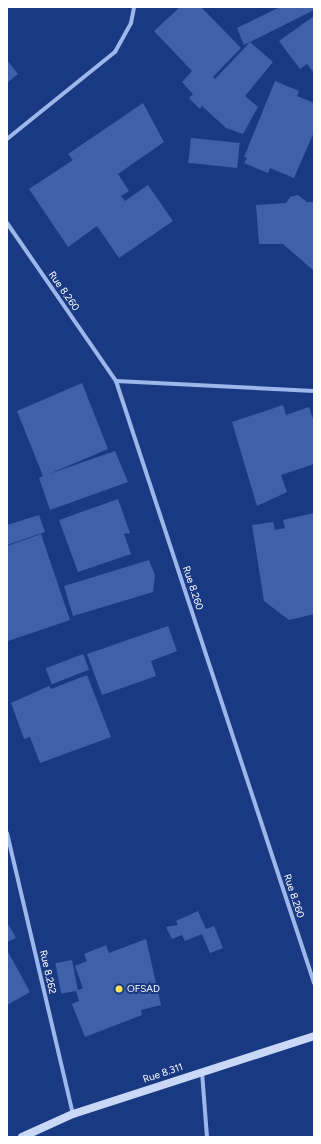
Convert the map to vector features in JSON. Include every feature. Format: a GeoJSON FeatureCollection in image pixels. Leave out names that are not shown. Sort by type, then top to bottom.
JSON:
{"type":"FeatureCollection","features":[{"type":"Feature","properties":{"kind":"main road","name":"Rue 8.311"},"geometry":{"type":"LineString","coordinates":[[22,1137],[73,1114],[202,1070],[314,1036]]}},
{"type":"Feature","properties":{"kind":"street"},"geometry":{"type":"LineString","coordinates":[[7,139],[116,52],[131,23],[134,7]]}},
{"type":"Feature","properties":{"kind":"street","name":"Rue 8.260"},"geometry":{"type":"LineString","coordinates":[[7,223],[116,381],[314,982]]}},
{"type":"Feature","properties":{"kind":"street"},"geometry":{"type":"LineString","coordinates":[[116,381],[314,391]]}},
{"type":"Feature","properties":{"kind":"street","name":"Rue 8.262"},"geometry":{"type":"LineString","coordinates":[[7,833],[73,1114]]}},
{"type":"Feature","properties":{"kind":"street"},"geometry":{"type":"LineString","coordinates":[[202,1070],[207,1137]]}},
{"type":"Feature","properties":{"kind":"building"},"geometry":{"type":"Polygon","coordinates":[[[180,7],[201,7],[241,48],[213,77],[215,79],[250,42],[273,62],[245,96],[258,107],[243,134],[226,128],[202,106],[200,109],[189,98],[193,94],[182,82],[192,71],[154,31],[180,7]]]}},
{"type":"Feature","properties":{"kind":"building"},"geometry":{"type":"Polygon","coordinates":[[[280,7],[314,7],[314,10],[244,45],[237,28],[280,7]]]}},
{"type":"Feature","properties":{"kind":"building"},"geometry":{"type":"Polygon","coordinates":[[[314,16],[314,73],[307,64],[300,69],[279,41],[314,16]]]}},
{"type":"Feature","properties":{"kind":"building"},"geometry":{"type":"Polygon","coordinates":[[[7,60],[18,74],[7,83],[7,60]]]}},
{"type":"Feature","properties":{"kind":"building"},"geometry":{"type":"Polygon","coordinates":[[[275,81],[299,91],[297,96],[314,103],[314,132],[294,178],[270,168],[268,173],[244,163],[247,158],[244,157],[275,81]]]}},
{"type":"Feature","properties":{"kind":"building"},"geometry":{"type":"Polygon","coordinates":[[[143,103],[164,142],[118,174],[129,191],[121,196],[125,201],[148,185],[173,221],[119,258],[97,226],[68,247],[29,189],[73,160],[68,154],[143,103]]]}},
{"type":"Feature","properties":{"kind":"building"},"geometry":{"type":"Polygon","coordinates":[[[191,138],[240,143],[237,168],[188,163],[191,138]]]}},
{"type":"Feature","properties":{"kind":"building"},"geometry":{"type":"Polygon","coordinates":[[[298,195],[307,202],[314,202],[314,271],[283,244],[259,244],[256,205],[286,203],[290,197],[298,195]]]}},
{"type":"Feature","properties":{"kind":"building"},"geometry":{"type":"Polygon","coordinates":[[[82,383],[108,449],[49,474],[115,451],[128,482],[50,510],[39,478],[43,476],[17,411],[82,383]]]}},
{"type":"Feature","properties":{"kind":"building"},"geometry":{"type":"Polygon","coordinates":[[[283,405],[286,415],[309,407],[314,422],[314,464],[281,475],[287,492],[257,506],[232,422],[283,405]]]}},
{"type":"Feature","properties":{"kind":"building"},"geometry":{"type":"Polygon","coordinates":[[[118,499],[130,533],[124,534],[131,554],[78,572],[59,520],[118,499]]]}},
{"type":"Feature","properties":{"kind":"building"},"geometry":{"type":"Polygon","coordinates":[[[314,513],[314,614],[289,620],[264,601],[252,525],[273,522],[275,530],[285,528],[283,520],[314,513]]]}},
{"type":"Feature","properties":{"kind":"building"},"geometry":{"type":"Polygon","coordinates":[[[39,515],[45,532],[7,545],[7,525],[39,515]]]}},
{"type":"Feature","properties":{"kind":"building"},"geometry":{"type":"Polygon","coordinates":[[[41,534],[70,620],[8,641],[7,546],[41,534]]]}},
{"type":"Feature","properties":{"kind":"building"},"geometry":{"type":"Polygon","coordinates":[[[149,560],[155,575],[153,592],[73,616],[64,586],[149,560]]]}},
{"type":"Feature","properties":{"kind":"building"},"geometry":{"type":"Polygon","coordinates":[[[168,626],[177,651],[151,661],[156,676],[102,695],[87,654],[168,626]]]}},
{"type":"Feature","properties":{"kind":"building"},"geometry":{"type":"Polygon","coordinates":[[[83,654],[89,670],[52,684],[46,668],[83,654]]]}},
{"type":"Feature","properties":{"kind":"building"},"geometry":{"type":"Polygon","coordinates":[[[87,675],[111,737],[40,763],[30,737],[24,739],[11,703],[49,686],[51,689],[87,675]]]}},
{"type":"Feature","properties":{"kind":"building"},"geometry":{"type":"Polygon","coordinates":[[[198,911],[206,929],[214,926],[223,948],[210,953],[202,934],[185,941],[182,935],[172,939],[166,927],[178,925],[176,921],[198,911]]]}},
{"type":"Feature","properties":{"kind":"building"},"geometry":{"type":"Polygon","coordinates":[[[7,922],[16,938],[7,942],[7,922]]]}},
{"type":"Feature","properties":{"kind":"building","name":"OFSAD"},"geometry":{"type":"Polygon","coordinates":[[[146,939],[161,1005],[141,1010],[142,1015],[85,1037],[72,1004],[79,1001],[76,991],[83,988],[75,966],[87,961],[84,954],[106,945],[109,953],[146,939]]]}},
{"type":"Feature","properties":{"kind":"building"},"geometry":{"type":"Polygon","coordinates":[[[7,950],[30,992],[7,1005],[7,950]]]}},
{"type":"Feature","properties":{"kind":"building"},"geometry":{"type":"Polygon","coordinates":[[[72,960],[78,990],[61,994],[55,963],[72,960]]]}},
{"type":"Feature","properties":{"kind":"place","name":"OFSAD"},"geometry":{"type":"Point","coordinates":[119,989]}}]}
